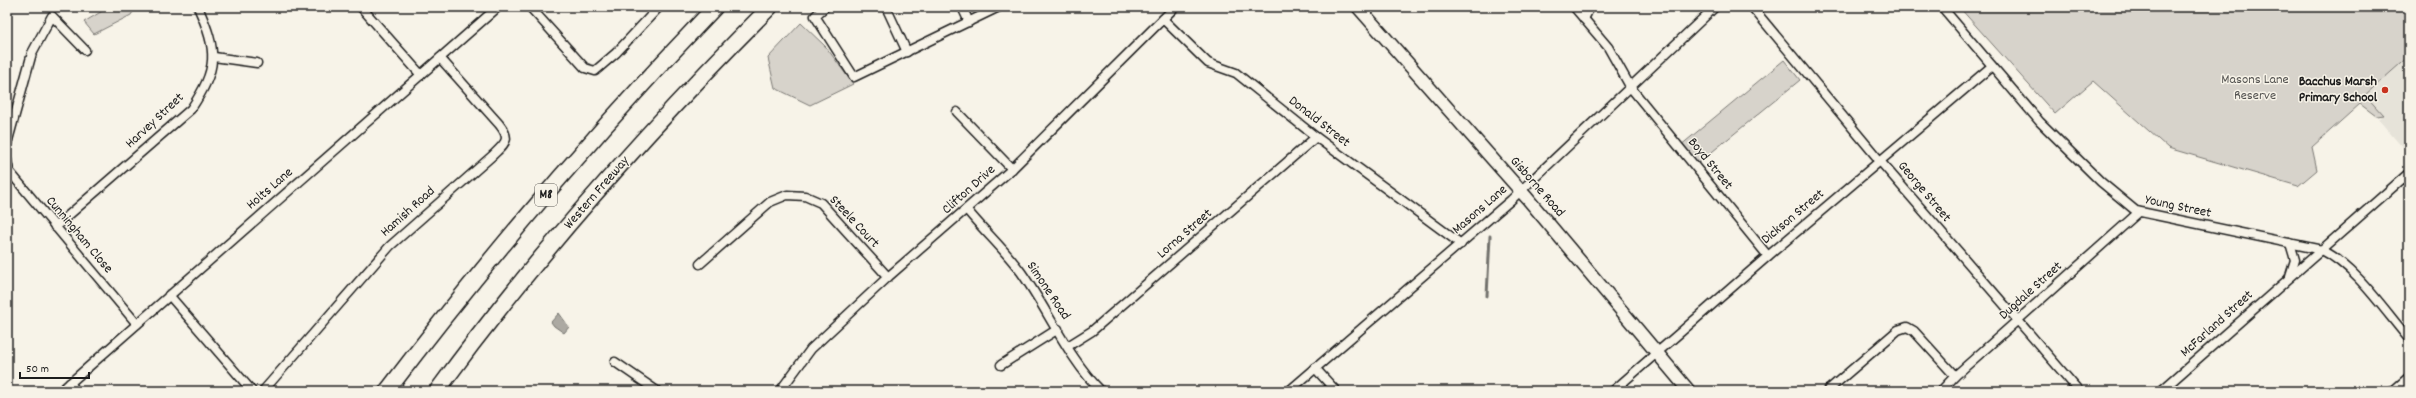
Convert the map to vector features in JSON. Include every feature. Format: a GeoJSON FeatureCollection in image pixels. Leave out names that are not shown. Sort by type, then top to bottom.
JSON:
{"type":"FeatureCollection","features":[{"type":"Feature","properties":{"kind":"highway","name":"M8"},"geometry":{"type":"LineString","coordinates":[[387,391],[447,313],[600,131],[715,7]]}},
{"type":"Feature","properties":{"kind":"highway","name":"Western Freeway"},"geometry":{"type":"LineString","coordinates":[[437,391],[486,325],[577,216],[665,116],[770,7]]}},
{"type":"Feature","properties":{"kind":"highway"},"geometry":{"type":"LineString","coordinates":[[738,40],[778,7]]}},
{"type":"Feature","properties":{"kind":"main road","name":"Gisborne Road"},"geometry":{"type":"LineString","coordinates":[[1358,7],[1521,191],[1659,353],[1689,391]]}},
{"type":"Feature","properties":{"kind":"street","name":"Harvey Street"},"geometry":{"type":"LineString","coordinates":[[55,227],[191,109],[206,86],[214,57],[210,34],[198,7]]}},
{"type":"Feature","properties":{"kind":"street"},"geometry":{"type":"LineString","coordinates":[[361,7],[421,75]]}},
{"type":"Feature","properties":{"kind":"street","name":"Holts Lane"},"geometry":{"type":"LineString","coordinates":[[61,391],[498,7]]}},
{"type":"Feature","properties":{"kind":"street"},"geometry":{"type":"LineString","coordinates":[[530,7],[589,71],[601,68],[659,7]]}},
{"type":"Feature","properties":{"kind":"street"},"geometry":{"type":"LineString","coordinates":[[826,7],[815,16],[854,78],[999,7]]}},
{"type":"Feature","properties":{"kind":"street"},"geometry":{"type":"LineString","coordinates":[[886,7],[907,52]]}},
{"type":"Feature","properties":{"kind":"street"},"geometry":{"type":"LineString","coordinates":[[962,7],[969,22]]}},
{"type":"Feature","properties":{"kind":"street","name":"Clifton Drive"},"geometry":{"type":"LineString","coordinates":[[780,391],[811,349],[888,277],[967,210],[1012,169],[1175,7]]}},
{"type":"Feature","properties":{"kind":"street","name":"Boyd Street"},"geometry":{"type":"LineString","coordinates":[[1574,7],[1608,47],[1632,88],[1768,256]]}},
{"type":"Feature","properties":{"kind":"street"},"geometry":{"type":"LineString","coordinates":[[1584,19],[1590,7]]}},
{"type":"Feature","properties":{"kind":"street","name":"Masons Lane"},"geometry":{"type":"LineString","coordinates":[[1289,391],[1521,191],[1632,88],[1715,7]]}},
{"type":"Feature","properties":{"kind":"street","name":"George Street"},"geometry":{"type":"LineString","coordinates":[[1752,7],[1880,161],[2017,322],[2078,391]]}},
{"type":"Feature","properties":{"kind":"street","name":"Young Street"},"geometry":{"type":"LineString","coordinates":[[1942,7],[2040,122],[2101,182],[2140,212],[2322,250],[2332,256],[2357,278],[2409,339]]}},
{"type":"Feature","properties":{"kind":"street"},"geometry":{"type":"LineString","coordinates":[[7,144],[32,53],[52,16],[85,50]]}},
{"type":"Feature","properties":{"kind":"street","name":"Donald Street"},"geometry":{"type":"LineString","coordinates":[[1164,19],[1208,63],[1236,73],[1316,137],[1461,244]]}},
{"type":"Feature","properties":{"kind":"street"},"geometry":{"type":"LineString","coordinates":[[214,57],[257,63]]}},
{"type":"Feature","properties":{"kind":"street","name":"Hamish Road"},"geometry":{"type":"LineString","coordinates":[[263,391],[390,246],[492,156],[506,141],[507,135],[499,124],[440,58]]}},
{"type":"Feature","properties":{"kind":"street","name":"Dickson Street"},"geometry":{"type":"LineString","coordinates":[[1613,391],[1659,353],[1768,256],[1992,66]]}},
{"type":"Feature","properties":{"kind":"street"},"geometry":{"type":"LineString","coordinates":[[957,112],[1012,169]]}},
{"type":"Feature","properties":{"kind":"street","name":"Lorna Street"},"geometry":{"type":"LineString","coordinates":[[1068,346],[1092,331],[1316,137]]}},
{"type":"Feature","properties":{"kind":"street","name":"Cunningham Close"},"geometry":{"type":"LineString","coordinates":[[7,160],[9,171],[137,324]]}},
{"type":"Feature","properties":{"kind":"street","name":"McFarland Street"},"geometry":{"type":"LineString","coordinates":[[2161,391],[2409,172]]}},
{"type":"Feature","properties":{"kind":"street","name":"Steele Court"},"geometry":{"type":"LineString","coordinates":[[700,264],[770,202],[787,195],[805,196],[821,203],[888,277]]}},
{"type":"Feature","properties":{"kind":"street","name":"Simone Road"},"geometry":{"type":"LineString","coordinates":[[967,210],[1020,271],[1092,382],[1101,391]]}},
{"type":"Feature","properties":{"kind":"street","name":"Dugdale Street"},"geometry":{"type":"LineString","coordinates":[[1941,391],[1954,376],[2140,212]]}},
{"type":"Feature","properties":{"kind":"street"},"geometry":{"type":"LineString","coordinates":[[2290,243],[2295,260],[2290,277]]}},
{"type":"Feature","properties":{"kind":"street"},"geometry":{"type":"LineString","coordinates":[[169,295],[252,391]]}},
{"type":"Feature","properties":{"kind":"street"},"geometry":{"type":"LineString","coordinates":[[1827,391],[1898,330],[1906,327],[1914,331],[1954,376]]}},
{"type":"Feature","properties":{"kind":"street"},"geometry":{"type":"LineString","coordinates":[[1001,365],[1058,329]]}},
{"type":"Feature","properties":{"kind":"street"},"geometry":{"type":"LineString","coordinates":[[615,362],[657,391]]}},
{"type":"Feature","properties":{"kind":"street"},"geometry":{"type":"LineString","coordinates":[[1315,368],[1336,391]]}},
{"type":"Feature","properties":{"kind":"street"},"geometry":{"type":"LineString","coordinates":[[2393,391],[2409,377]]}},
{"type":"Feature","properties":{"kind":"street"},"geometry":{"type":"LineString","coordinates":[[70,383],[76,391]]}},
{"type":"Feature","properties":{"kind":"shaded area","name":"Bacchus Marsh Primary School"},"geometry":{"type":"Polygon","coordinates":[[[2406,7],[2409,7],[2409,155],[2378,119],[2382,115],[2339,66],[2406,7]]]}},
{"type":"Feature","properties":{"kind":"shaded area"},"geometry":{"type":"Polygon","coordinates":[[[559,313],[569,327],[564,333],[551,322],[559,313]]]}},
{"type":"Feature","properties":{"kind":"green space"},"geometry":{"type":"Polygon","coordinates":[[[109,7],[136,7],[131,15],[94,34],[84,22],[109,7]]]}},
{"type":"Feature","properties":{"kind":"green space","name":"Masons Lane Reserve"},"geometry":{"type":"Polygon","coordinates":[[[1959,7],[2409,7],[2409,56],[2365,95],[2383,115],[2376,116],[2360,104],[2312,147],[2317,170],[2298,186],[2168,148],[2093,81],[2055,114],[1959,7]]]}},
{"type":"Feature","properties":{"kind":"green space"},"geometry":{"type":"Polygon","coordinates":[[[801,23],[826,47],[853,84],[810,105],[775,88],[768,58],[801,23]]]}},
{"type":"Feature","properties":{"kind":"green space"},"geometry":{"type":"Polygon","coordinates":[[[1784,60],[1800,80],[1696,165],[1680,146],[1784,60]]]}},
{"type":"Feature","properties":{"kind":"waterway"},"geometry":{"type":"LineString","coordinates":[[1487,296],[1490,236]]}},
{"type":"Feature","properties":{"kind":"place","name":"Bacchus Marsh Primary School"},"geometry":{"type":"Point","coordinates":[2385,90]}}]}
